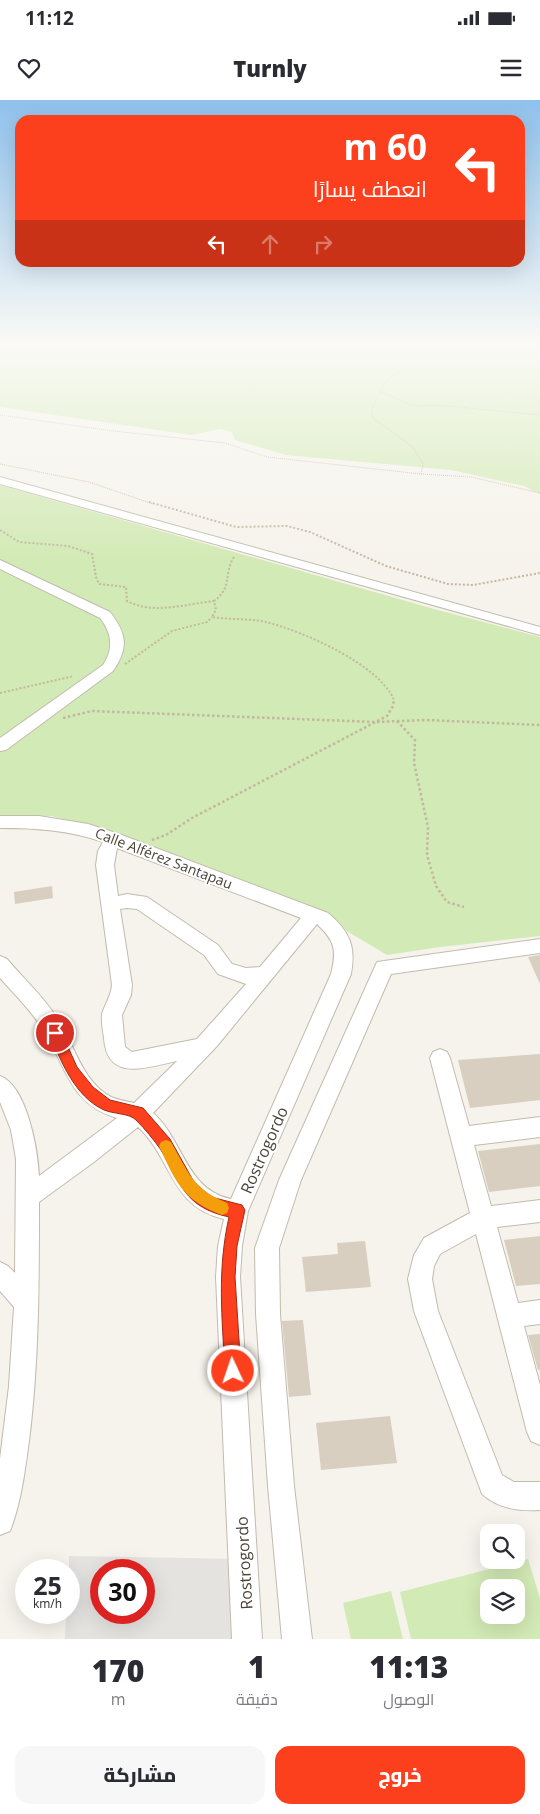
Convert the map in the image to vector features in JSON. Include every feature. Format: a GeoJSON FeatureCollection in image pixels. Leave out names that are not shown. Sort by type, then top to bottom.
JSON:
{"type":"FeatureCollection","features":[{"type":"Feature","properties":{"kind":"street"},"geometry":{"type":"LineString","coordinates":[[0,480],[540,631]]}},
{"type":"Feature","properties":{"kind":"street"},"geometry":{"type":"LineString","coordinates":[[0,564],[105,615],[112,623],[118,644],[112,663],[98,676],[0,746]]}},
{"type":"Feature","properties":{"kind":"street","name":"Calle Alférez Santapau"},"geometry":{"type":"LineString","coordinates":[[2,827],[39,822],[61,824],[113,838],[318,917]]}},
{"type":"Feature","properties":{"kind":"street"},"geometry":{"type":"LineString","coordinates":[[113,838],[105,858],[122,985],[121,995],[112,1015],[115,1050],[127,1060],[137,1061],[202,1047]]}},
{"type":"Feature","properties":{"kind":"street"},"geometry":{"type":"LineString","coordinates":[[110,905],[127,901],[141,902],[211,950],[225,969],[246,976],[264,974]]}},
{"type":"Feature","properties":{"kind":"street"},"geometry":{"type":"LineString","coordinates":[[27,1196],[92,1152],[138,1113],[202,1047],[264,974],[318,917]]}},
{"type":"Feature","properties":{"kind":"street","name":"Rostrogordo"},"geometry":{"type":"LineString","coordinates":[[248,1639],[228,1277],[230,1246],[237,1210],[341,974],[345,956],[341,939],[334,928],[318,917]]}},
{"type":"Feature","properties":{"kind":"street"},"geometry":{"type":"LineString","coordinates":[[297,1639],[281,1486],[268,1314],[267,1248],[290,1180],[384,967],[540,946]]}},
{"type":"Feature","properties":{"kind":"street"},"geometry":{"type":"LineString","coordinates":[[0,964],[47,1019],[72,1071],[88,1091],[107,1105],[138,1113],[165,1144],[188,1187],[206,1202],[226,1209],[237,1210]]}},
{"type":"Feature","properties":{"kind":"street"},"geometry":{"type":"LineString","coordinates":[[440,1058],[540,1432]]}},
{"type":"Feature","properties":{"kind":"street"},"geometry":{"type":"LineString","coordinates":[[0,1085],[5,1091],[18,1120],[27,1158],[27,1304],[24,1358],[17,1432],[0,1521]]}},
{"type":"Feature","properties":{"kind":"street"},"geometry":{"type":"LineString","coordinates":[[461,1137],[540,1127]]}},
{"type":"Feature","properties":{"kind":"street"},"geometry":{"type":"LineString","coordinates":[[540,1211],[482,1218],[432,1246],[426,1255],[420,1279],[426,1311],[492,1484],[498,1491],[508,1495],[521,1497],[540,1496]]}},
{"type":"Feature","properties":{"kind":"street"},"geometry":{"type":"LineString","coordinates":[[0,1274],[27,1304]]}},
{"type":"Feature","properties":{"kind":"street"},"geometry":{"type":"LineString","coordinates":[[509,1316],[540,1312]]}},
{"type":"Feature","properties":{"kind":"path"},"geometry":{"type":"LineString","coordinates":[[20,418],[113,431],[225,443],[267,457],[421,474],[471,477],[540,493]]}},
{"type":"Feature","properties":{"kind":"path"},"geometry":{"type":"LineString","coordinates":[[373,418],[413,447],[423,464],[421,474]]}},
{"type":"Feature","properties":{"kind":"path"},"geometry":{"type":"LineString","coordinates":[[0,464],[89,482],[154,504],[236,527],[287,526],[310,532],[386,566],[448,584],[473,585],[540,573]]}},
{"type":"Feature","properties":{"kind":"path"},"geometry":{"type":"LineString","coordinates":[[0,530],[19,542],[68,546],[92,554],[95,563],[96,580],[99,584],[126,587],[127,601],[141,608],[214,601],[224,595],[227,588],[228,568],[235,555]]}},
{"type":"Feature","properties":{"kind":"path"},"geometry":{"type":"LineString","coordinates":[[0,693],[69,677],[98,676],[128,663],[172,631],[207,622],[216,610],[214,601]]}},
{"type":"Feature","properties":{"kind":"path"},"geometry":{"type":"LineString","coordinates":[[134,847],[166,835],[192,818],[387,716],[395,700],[379,679],[359,664],[335,650],[283,626],[264,621],[212,617]]}},
{"type":"Feature","properties":{"kind":"path"},"geometry":{"type":"LineString","coordinates":[[41,717],[58,719],[92,711],[375,722],[426,720],[540,725]]}},
{"type":"Feature","properties":{"kind":"path"},"geometry":{"type":"LineString","coordinates":[[397,721],[415,740],[414,763],[428,827],[427,856],[436,886],[447,902],[464,907]]}},
{"type":"Feature","properties":{"kind":"green space"},"geometry":{"type":"Polygon","coordinates":[[[74,418],[540,418],[540,494],[524,486],[451,470],[286,455],[235,440],[232,432],[219,429],[192,435],[74,418]]]}},
{"type":"Feature","properties":{"kind":"green space"},"geometry":{"type":"Polygon","coordinates":[[[0,485],[434,609],[540,637],[540,936],[387,955],[340,927],[92,826],[51,816],[0,818],[0,485]]]}},
{"type":"Feature","properties":{"kind":"green space"},"geometry":{"type":"Polygon","coordinates":[[[528,1559],[540,1598],[540,1639],[411,1639],[400,1592],[489,1569],[525,1569],[525,1560],[528,1559]]]}},
{"type":"Feature","properties":{"kind":"green space"},"geometry":{"type":"Polygon","coordinates":[[[391,1591],[403,1639],[351,1639],[343,1603],[391,1591]]]}},
{"type":"Feature","properties":{"kind":"shaded area"},"geometry":{"type":"Polygon","coordinates":[[[69,1556],[244,1559],[247,1639],[65,1639],[66,1624],[80,1624],[80,1559],[69,1559],[69,1556]]]}},
{"type":"Feature","properties":{"kind":"building"},"geometry":{"type":"Polygon","coordinates":[[[52,886],[53,898],[15,904],[14,892],[52,886]]]}},
{"type":"Feature","properties":{"kind":"building"},"geometry":{"type":"Polygon","coordinates":[[[540,955],[540,984],[528,957],[540,955]]]}},
{"type":"Feature","properties":{"kind":"building"},"geometry":{"type":"Polygon","coordinates":[[[540,1054],[540,1100],[470,1108],[458,1060],[540,1054]]]}},
{"type":"Feature","properties":{"kind":"building"},"geometry":{"type":"Polygon","coordinates":[[[540,1144],[540,1186],[489,1192],[478,1151],[540,1144]]]}},
{"type":"Feature","properties":{"kind":"building"},"geometry":{"type":"Polygon","coordinates":[[[540,1236],[540,1284],[516,1286],[504,1240],[540,1236]]]}},
{"type":"Feature","properties":{"kind":"building"},"geometry":{"type":"Polygon","coordinates":[[[365,1241],[371,1287],[306,1292],[302,1257],[338,1254],[337,1243],[365,1241]]]}},
{"type":"Feature","properties":{"kind":"building"},"geometry":{"type":"Polygon","coordinates":[[[303,1320],[311,1395],[289,1397],[282,1321],[303,1320]]]}},
{"type":"Feature","properties":{"kind":"building"},"geometry":{"type":"Polygon","coordinates":[[[540,1334],[540,1370],[538,1370],[528,1335],[540,1334]]]}},
{"type":"Feature","properties":{"kind":"building"},"geometry":{"type":"Polygon","coordinates":[[[390,1416],[397,1463],[321,1470],[316,1423],[390,1416]]]}},
{"type":"Feature","properties":{"kind":"slow traffic"},"geometry":{"type":"LineString","coordinates":[[166,1146],[188,1187],[206,1202],[222,1208]]}},
{"type":"Feature","properties":{"kind":"route"},"geometry":{"type":"LineString","coordinates":[[55,1033],[72,1071],[88,1091],[107,1105],[138,1113],[148,1122],[165,1144],[188,1187],[197,1196],[216,1206],[237,1210],[230,1246],[228,1277],[233,1371]]}}]}
